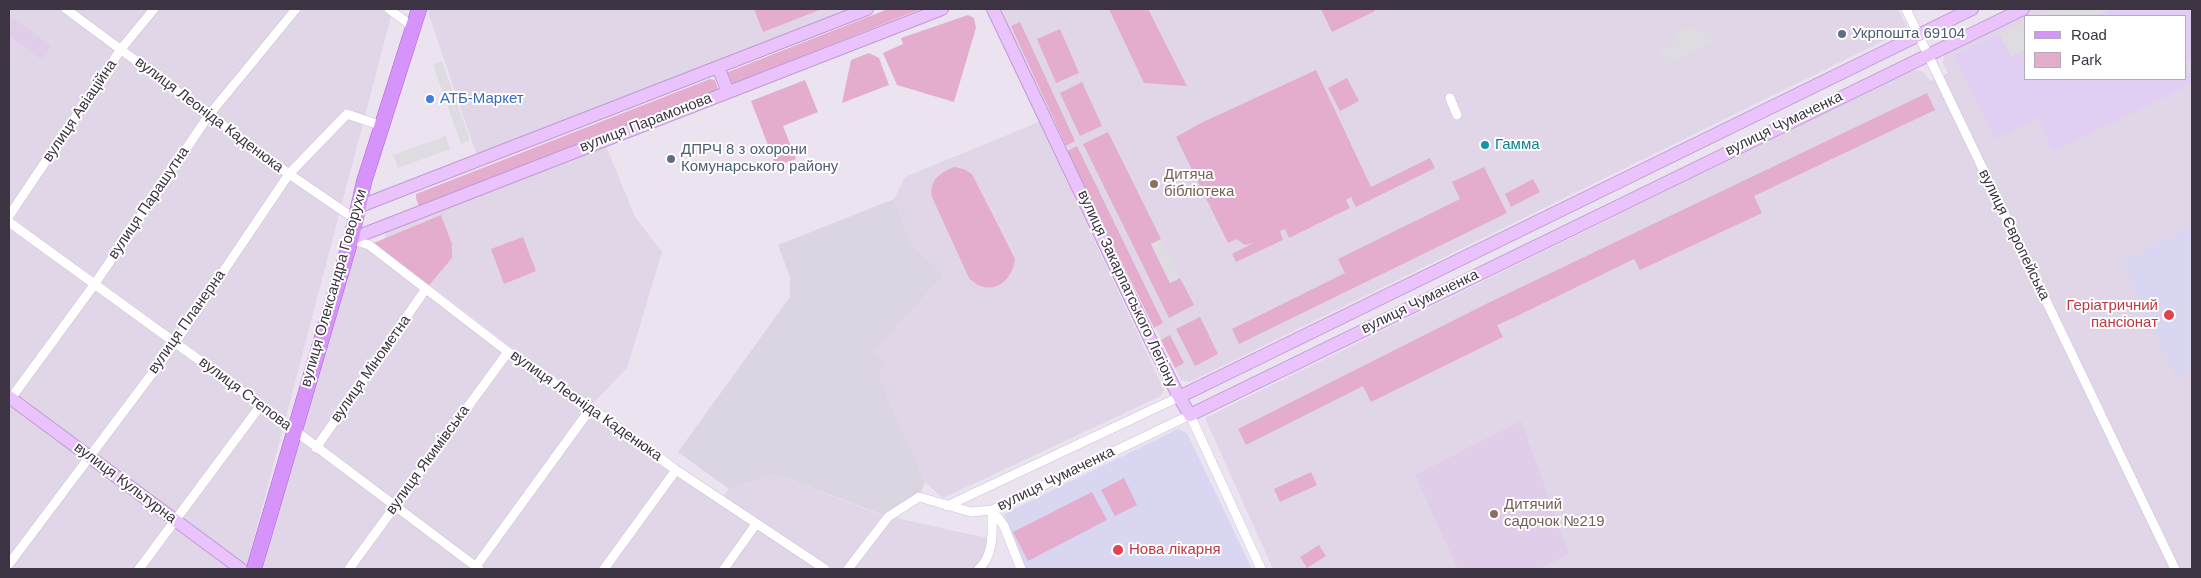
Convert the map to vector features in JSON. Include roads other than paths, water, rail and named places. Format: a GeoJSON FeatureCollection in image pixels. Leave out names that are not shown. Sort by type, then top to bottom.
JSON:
{"type":"FeatureCollection","features":[{"type":"Feature","properties":{"kind":"main road","name":"вулиця Олександра Говорухи"},"geometry":{"type":"LineString","coordinates":[[254,569],[293,430],[351,239],[356,213],[419,9]]}},
{"type":"Feature","properties":{"kind":"street","name":"вулиця Леоніда Каденюка"},"geometry":{"type":"LineString","coordinates":[[66,9],[289,174],[356,213]]}},
{"type":"Feature","properties":{"kind":"street","name":"вулиця Авіаційна"},"geometry":{"type":"LineString","coordinates":[[9,216],[121,49],[154,9]]}},
{"type":"Feature","properties":{"kind":"street","name":"вулиця Парашутна"},"geometry":{"type":"LineString","coordinates":[[9,399],[94,285],[209,115],[296,9]]}},
{"type":"Feature","properties":{"kind":"street"},"geometry":{"type":"LineString","coordinates":[[389,9],[413,27]]}},
{"type":"Feature","properties":{"kind":"street","name":"вулиця Парамонова"},"geometry":{"type":"LineString","coordinates":[[356,213],[867,9]]}},
{"type":"Feature","properties":{"kind":"street","name":"вулиця Парамонова"},"geometry":{"type":"LineString","coordinates":[[351,239],[942,9]]}},
{"type":"Feature","properties":{"kind":"street","name":"вулиця Закарпатського Легіону"},"geometry":{"type":"LineString","coordinates":[[993,9],[1179,397],[1190,414],[1261,569]]}},
{"type":"Feature","properties":{"kind":"street","name":"вулиця Європейська"},"geometry":{"type":"LineString","coordinates":[[1906,9],[2175,569]]}},
{"type":"Feature","properties":{"kind":"street","name":"вулиця Чумаченка"},"geometry":{"type":"LineString","coordinates":[[947,506],[1179,397],[1972,9]]}},
{"type":"Feature","properties":{"kind":"street","name":"вулиця Чумаченка"},"geometry":{"type":"LineString","coordinates":[[947,506],[971,512],[992,510],[2023,9]]}},
{"type":"Feature","properties":{"kind":"street"},"geometry":{"type":"LineString","coordinates":[[718,67],[728,92]]}},
{"type":"Feature","properties":{"kind":"street"},"geometry":{"type":"LineString","coordinates":[[1450,98],[1457,115]]}},
{"type":"Feature","properties":{"kind":"street","name":"вулиця Планерна"},"geometry":{"type":"LineString","coordinates":[[9,564],[175,343],[289,174],[348,114],[382,126]]}},
{"type":"Feature","properties":{"kind":"street","name":"вулиця Степова"},"geometry":{"type":"LineString","coordinates":[[9,222],[261,405],[476,568]]}},
{"type":"Feature","properties":{"kind":"street","name":"вулиця Леоніда Каденюка"},"geometry":{"type":"LineString","coordinates":[[351,239],[369,245],[508,352],[591,408],[676,470],[825,569]]}},
{"type":"Feature","properties":{"kind":"street","name":"вулиця Мінометна"},"geometry":{"type":"LineString","coordinates":[[316,448],[425,290]]}},
{"type":"Feature","properties":{"kind":"street","name":"вулиця Якимівська"},"geometry":{"type":"LineString","coordinates":[[349,569],[508,352]]}},
{"type":"Feature","properties":{"kind":"street","name":"вулиця Культурна"},"geometry":{"type":"LineString","coordinates":[[9,399],[241,569]]}},
{"type":"Feature","properties":{"kind":"street"},"geometry":{"type":"LineString","coordinates":[[139,569],[261,405]]}},
{"type":"Feature","properties":{"kind":"street"},"geometry":{"type":"LineString","coordinates":[[476,568],[591,408]]}},
{"type":"Feature","properties":{"kind":"street"},"geometry":{"type":"LineString","coordinates":[[604,569],[676,470]]}},
{"type":"Feature","properties":{"kind":"street"},"geometry":{"type":"LineString","coordinates":[[848,569],[888,517],[911,502],[919,497],[947,506]]}},
{"type":"Feature","properties":{"kind":"street"},"geometry":{"type":"LineString","coordinates":[[979,569],[987,559],[991,548],[992,510]]}},
{"type":"Feature","properties":{"kind":"street"},"geometry":{"type":"LineString","coordinates":[[992,510],[1004,526],[1021,569]]}},
{"type":"Feature","properties":{"kind":"street"},"geometry":{"type":"LineString","coordinates":[[724,569],[756,524]]}},
{"type":"Feature","properties":{"kind":"place","name":"Укрпошта 69104"},"geometry":{"type":"Point","coordinates":[1842,34]}},
{"type":"Feature","properties":{"kind":"place","name":"АТБ-Маркет"},"geometry":{"type":"Point","coordinates":[430,99]}},
{"type":"Feature","properties":{"kind":"place","name":"Гамма"},"geometry":{"type":"Point","coordinates":[1485,145]}},
{"type":"Feature","properties":{"kind":"place","name":"ДПРЧ 8 з охорони Комунарського району"},"geometry":{"type":"Point","coordinates":[671,159]}},
{"type":"Feature","properties":{"kind":"place","name":"Дитяча бібліотека"},"geometry":{"type":"Point","coordinates":[1154,184]}},
{"type":"Feature","properties":{"kind":"place","name":"Геріатричний пансіонат"},"geometry":{"type":"Point","coordinates":[2169,315]}},
{"type":"Feature","properties":{"kind":"place","name":"Дитячий садочок №219"},"geometry":{"type":"Point","coordinates":[1494,514]}},
{"type":"Feature","properties":{"kind":"place","name":"Нова лікарня"},"geometry":{"type":"Point","coordinates":[1118,550]}}]}
